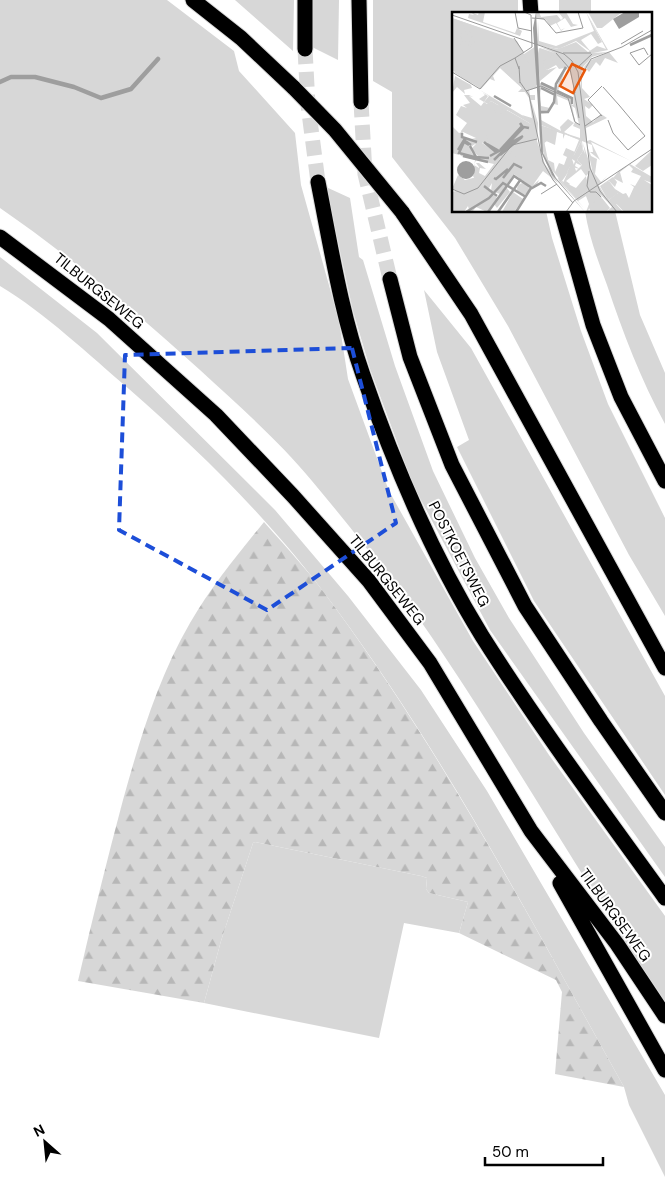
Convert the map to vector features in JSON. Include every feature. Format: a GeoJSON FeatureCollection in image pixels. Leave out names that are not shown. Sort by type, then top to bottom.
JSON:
{"type":"FeatureCollection","features":[{"type":"Feature","properties":{"kind":"highway"},"geometry":{"type":"LineString","coordinates":[[193,0],[241,38],[336,130],[402,212],[471,314],[665,668]]}},
{"type":"Feature","properties":{"kind":"highway"},"geometry":{"type":"LineString","coordinates":[[305,0],[305,49]]}},
{"type":"Feature","properties":{"kind":"highway"},"geometry":{"type":"LineString","coordinates":[[359,0],[361,102]]}},
{"type":"Feature","properties":{"kind":"highway","name":"POSTKOETSWEG"},"geometry":{"type":"LineString","coordinates":[[318,182],[345,316],[362,374],[405,487],[442,563],[482,635],[552,742],[665,898]]}},
{"type":"Feature","properties":{"kind":"highway"},"geometry":{"type":"LineString","coordinates":[[561,212],[593,325],[621,397],[665,481]]}},
{"type":"Feature","properties":{"kind":"highway","name":"TILBURGSEWEG"},"geometry":{"type":"LineString","coordinates":[[0,237],[109,319],[216,415],[369,581],[430,663],[531,831],[617,944],[665,1016]]}},
{"type":"Feature","properties":{"kind":"highway"},"geometry":{"type":"LineString","coordinates":[[390,279],[410,357],[456,474],[525,606],[665,813]]}},
{"type":"Feature","properties":{"kind":"highway"},"geometry":{"type":"LineString","coordinates":[[531,831],[665,1070]]}},
{"type":"Feature","properties":{"kind":"highlighted area"},"geometry":{"type":"Polygon","coordinates":[[[352,348],[396,523],[267,610],[119,530],[125,355],[352,348]]]}},
{"type":"Feature","properties":{"kind":"green space"},"geometry":{"type":"Polygon","coordinates":[[[0,0],[167,0],[234,51],[239,71],[295,133],[301,185],[339,321],[348,379],[389,491],[473,641],[549,755],[665,916],[665,1003],[430,634],[381,567],[312,481],[258,424],[152,327],[78,265],[0,208],[0,0]]]}},
{"type":"Feature","properties":{"kind":"green space"},"geometry":{"type":"Polygon","coordinates":[[[235,0],[294,0],[293,51],[235,0]]]}},
{"type":"Feature","properties":{"kind":"green space"},"geometry":{"type":"Polygon","coordinates":[[[311,0],[339,0],[338,60],[310,46],[311,0]]]}},
{"type":"Feature","properties":{"kind":"green space"},"geometry":{"type":"Polygon","coordinates":[[[373,0],[518,0],[518,12],[452,12],[452,212],[546,212],[552,238],[581,331],[608,404],[665,518],[665,616],[629,555],[508,326],[455,238],[392,157],[392,92],[373,81],[373,0]]]}},
{"type":"Feature","properties":{"kind":"green space"},"geometry":{"type":"Polygon","coordinates":[[[559,0],[591,0],[591,12],[559,12],[559,0]]]}},
{"type":"Feature","properties":{"kind":"green space"},"geometry":{"type":"Polygon","coordinates":[[[326,187],[350,198],[359,257],[363,260],[395,366],[433,471],[475,558],[509,618],[584,733],[665,847],[665,877],[490,630],[413,485],[370,369],[353,311],[326,187]]]}},
{"type":"Feature","properties":{"kind":"green space"},"geometry":{"type":"Polygon","coordinates":[[[585,212],[615,212],[640,315],[665,373],[665,424],[640,373],[626,338],[589,230],[585,212]]]}},
{"type":"Feature","properties":{"kind":"green space"},"geometry":{"type":"Polygon","coordinates":[[[0,257],[97,333],[275,510],[348,596],[421,690],[487,791],[665,1095],[665,1177],[629,1105],[624,1087],[487,842],[414,722],[334,606],[312,576],[263,519],[184,439],[66,335],[34,309],[0,286],[0,257]]]}},
{"type":"Feature","properties":{"kind":"green space"},"geometry":{"type":"Polygon","coordinates":[[[424,290],[471,348],[665,696],[665,795],[534,601],[457,447],[469,440],[437,352],[424,290]]]}},
{"type":"Feature","properties":{"kind":"green space"},"geometry":{"type":"Polygon","coordinates":[[[264,522],[326,595],[375,663],[413,722],[451,782],[522,903],[624,1087],[555,1074],[562,992],[556,980],[459,933],[468,902],[429,893],[426,889],[427,878],[421,876],[255,842],[253,843],[221,941],[204,1003],[78,981],[123,800],[143,732],[159,687],[168,665],[198,610],[225,571],[264,522]]]}},
{"type":"Feature","properties":{"kind":"green space"},"geometry":{"type":"Polygon","coordinates":[[[253,843],[421,876],[427,878],[426,889],[429,893],[468,902],[459,933],[404,923],[379,1038],[204,1003],[221,941],[253,843]]]}},
{"type":"Feature","properties":{"kind":"waterway"},"geometry":{"type":"LineString","coordinates":[[0,82],[11,77],[35,77],[74,87],[101,98],[131,89],[158,59]]}},
{"type":"Feature","properties":{"kind":"tunnel"},"geometry":{"type":"LineString","coordinates":[[305,49],[308,105],[318,182]]}},
{"type":"Feature","properties":{"kind":"tunnel"},"geometry":{"type":"LineString","coordinates":[[361,102],[365,174],[390,279]]}}]}
